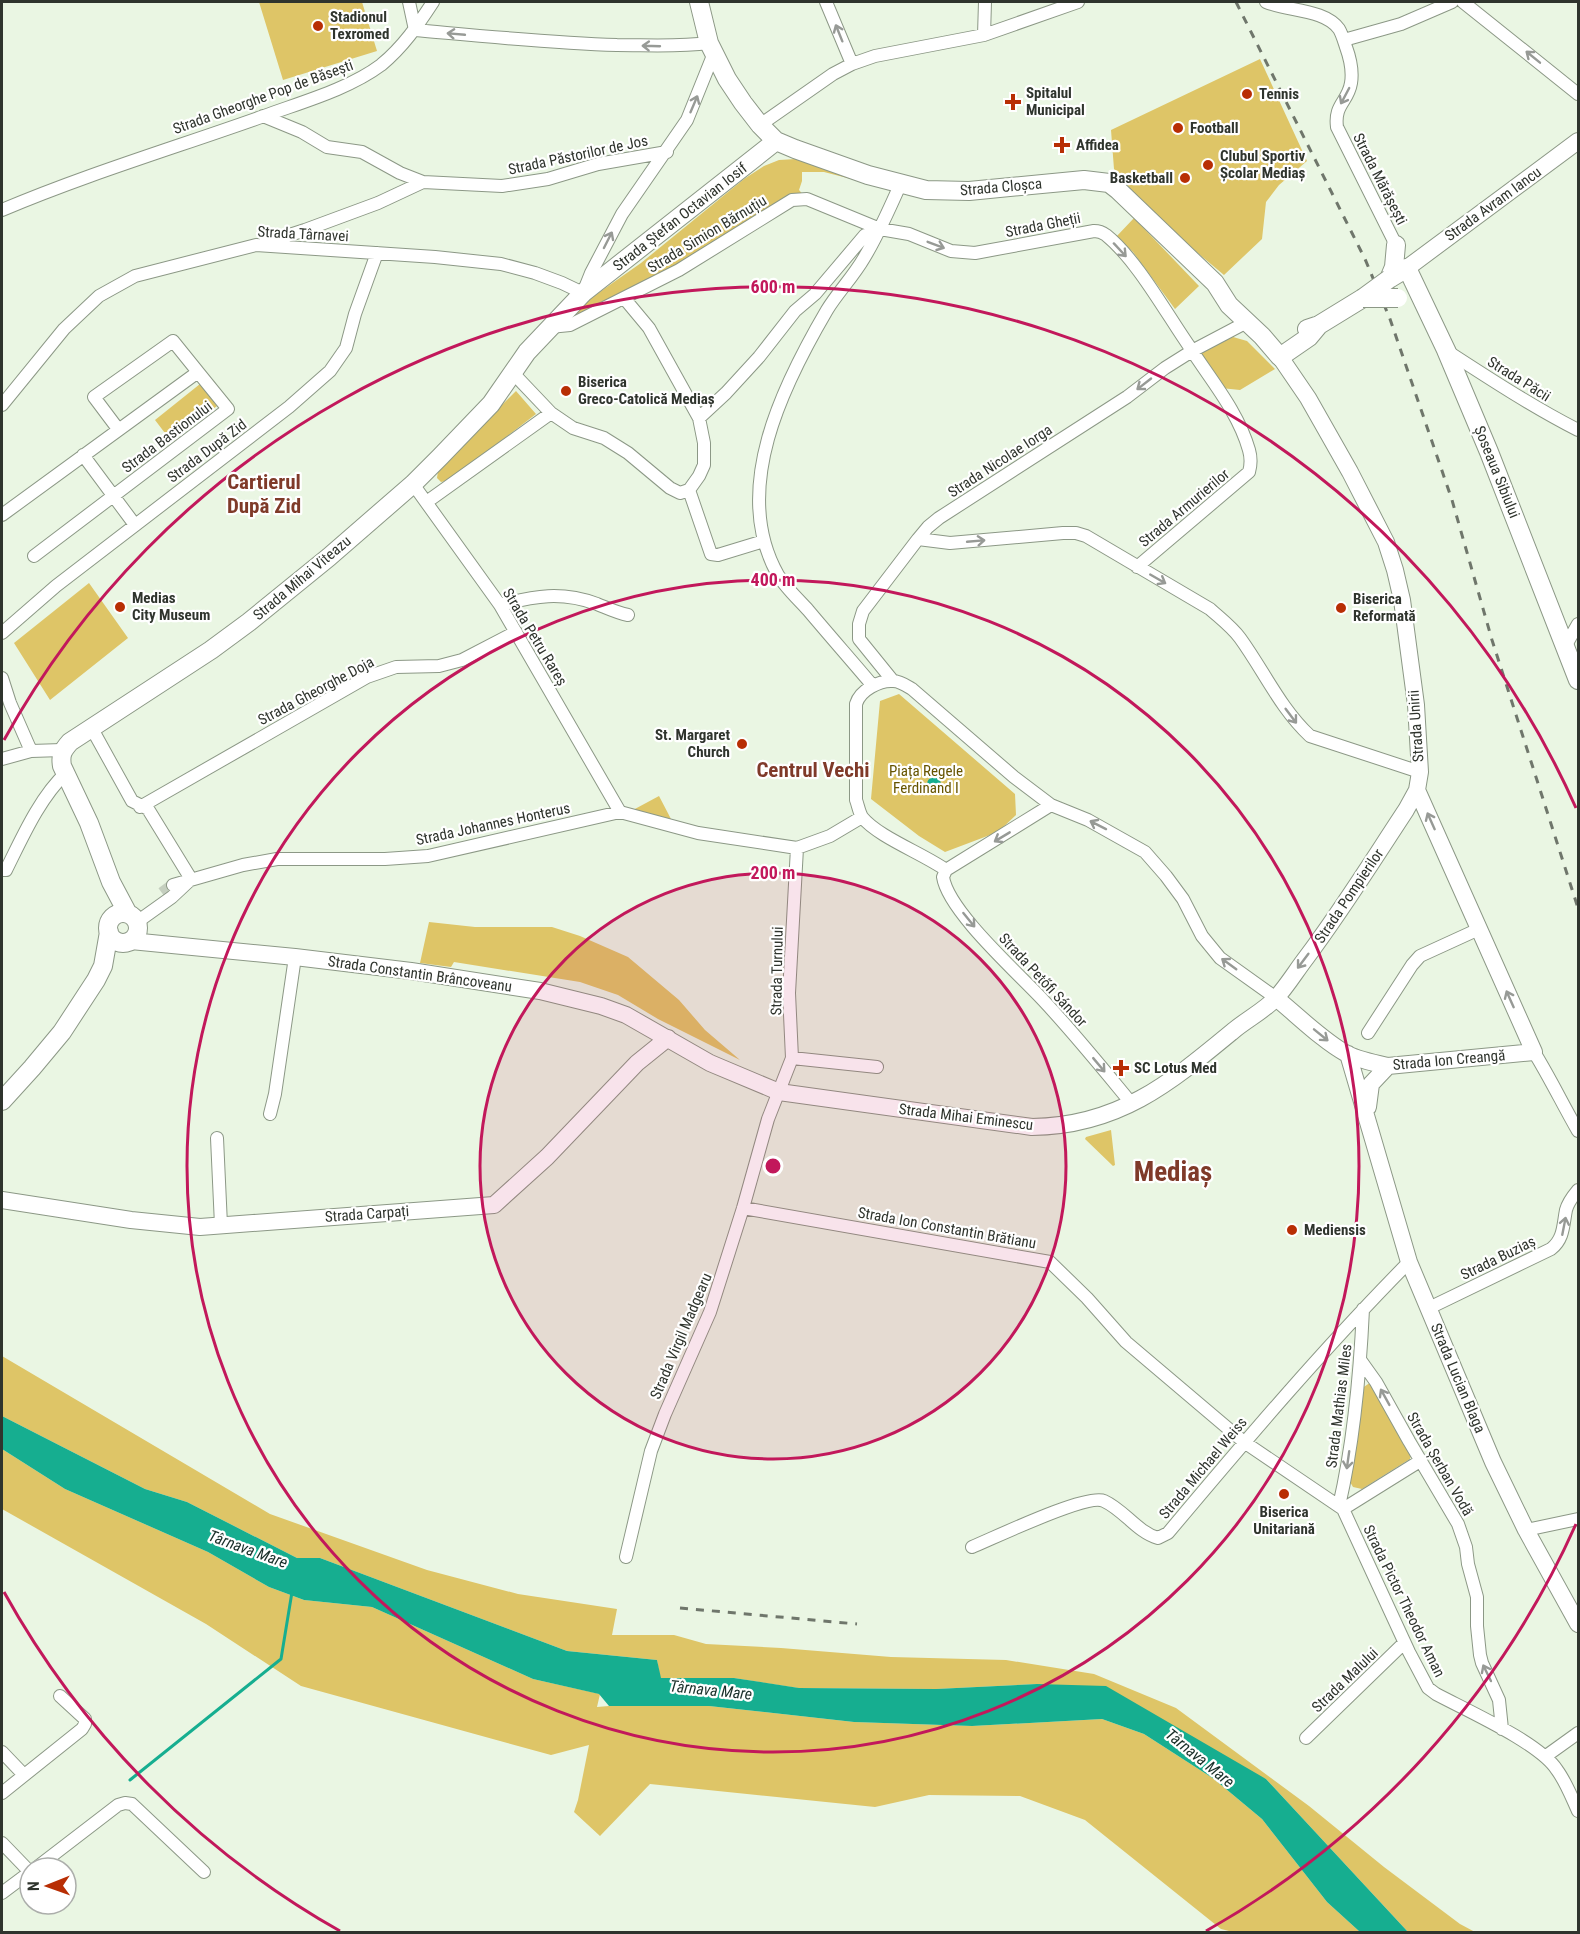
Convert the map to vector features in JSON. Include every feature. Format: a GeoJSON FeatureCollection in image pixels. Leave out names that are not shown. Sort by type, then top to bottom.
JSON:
{"type":"FeatureCollection","features":[{"type":"Feature","properties":{"kind":"main road","name":"Strada Cloșca"},"geometry":{"type":"LineString","coordinates":[[699,2],[711,48],[727,79],[760,125],[776,141],[810,155],[900,185],[926,190],[954,191],[1084,180],[1108,183],[1215,284],[1229,305],[1281,350]]}},
{"type":"Feature","properties":{"kind":"main road","name":"Strada Ștefan Octavian Iosif"},"geometry":{"type":"LineString","coordinates":[[583,293],[776,141]]}},
{"type":"Feature","properties":{"kind":"main road","name":"Strada Avram Iancu"},"geometry":{"type":"LineString","coordinates":[[1407,267],[1578,141]]}},
{"type":"Feature","properties":{"kind":"main road"},"geometry":{"type":"LineString","coordinates":[[1389,279],[1394,267],[1396,244]]}},
{"type":"Feature","properties":{"kind":"main road"},"geometry":{"type":"LineString","coordinates":[[1215,284],[1270,328],[1281,350],[1303,330],[1319,325],[1407,267]]}},
{"type":"Feature","properties":{"kind":"main road","name":"Șoseaua Sibiului"},"geometry":{"type":"LineString","coordinates":[[1407,267],[1446,350],[1494,463],[1578,680]]}},
{"type":"Feature","properties":{"kind":"main road","name":"Strada Mihai Viteazu"},"geometry":{"type":"LineString","coordinates":[[62,750],[91,727],[211,650],[249,622],[414,484],[490,404],[512,372],[550,327],[583,293]]}},
{"type":"Feature","properties":{"kind":"main road"},"geometry":{"type":"LineString","coordinates":[[1363,298],[1398,298],[1429,312]]}},
{"type":"Feature","properties":{"kind":"main road","name":"Strada Unirii"},"geometry":{"type":"LineString","coordinates":[[1281,350],[1375,519],[1386,542],[1395,570],[1402,600],[1412,672],[1420,772],[1417,790]]}},
{"type":"Feature","properties":{"kind":"main road"},"geometry":{"type":"LineString","coordinates":[[2,1101],[62,1032],[96,980],[126,927],[89,823],[66,773],[61,758],[62,750]]}},
{"type":"Feature","properties":{"kind":"main road"},"geometry":{"type":"LineString","coordinates":[[1417,790],[1534,1052]]}},
{"type":"Feature","properties":{"kind":"main road","name":"Strada Pompierilor"},"geometry":{"type":"LineString","coordinates":[[1276,998],[1323,936],[1417,790]]}},
{"type":"Feature","properties":{"kind":"main road","name":"Strada Constantin Brâncoveanu"},"geometry":{"type":"LineString","coordinates":[[126,927],[164,945],[411,971],[540,991],[618,1012],[668,1038]]}},
{"type":"Feature","properties":{"kind":"main road","name":"Strada Ion Creangă"},"geometry":{"type":"LineString","coordinates":[[1276,998],[1348,1054],[1388,1066],[1534,1052]]}},
{"type":"Feature","properties":{"kind":"main road","name":"Strada Mihai Eminescu"},"geometry":{"type":"LineString","coordinates":[[668,1038],[710,1063],[779,1092],[1046,1126],[1093,1118],[1132,1104],[1178,1076],[1276,998]]}},
{"type":"Feature","properties":{"kind":"main road","name":"Strada Carpați"},"geometry":{"type":"LineString","coordinates":[[2,1200],[171,1226],[200,1227],[494,1205],[547,1157],[631,1068],[668,1038]]}},
{"type":"Feature","properties":{"kind":"main road","name":"Strada Lucian Blaga"},"geometry":{"type":"LineString","coordinates":[[1348,1054],[1409,1262],[1493,1462],[1526,1530],[1578,1624]]}},
{"type":"Feature","properties":{"kind":"main road","name":"Strada Lucian Blaga"},"geometry":{"type":"LineString","coordinates":[[1368,1119],[1371,1084],[1388,1066]]}},
{"type":"Feature","properties":{"kind":"street"},"geometry":{"type":"LineString","coordinates":[[409,2],[415,30],[512,39],[711,48],[687,120],[622,214],[583,293]]}},
{"type":"Feature","properties":{"kind":"street","name":"Strada Gheorghe Pop de Băsești"},"geometry":{"type":"LineString","coordinates":[[2,210],[320,95],[364,76],[381,64],[415,30],[433,2]]}},
{"type":"Feature","properties":{"kind":"street"},"geometry":{"type":"LineString","coordinates":[[826,2],[852,64]]}},
{"type":"Feature","properties":{"kind":"street"},"geometry":{"type":"LineString","coordinates":[[984,35],[985,2]]}},
{"type":"Feature","properties":{"kind":"street"},"geometry":{"type":"LineString","coordinates":[[760,125],[833,74],[852,64],[875,57],[984,35],[1078,2]]}},
{"type":"Feature","properties":{"kind":"street"},"geometry":{"type":"LineString","coordinates":[[1266,2],[1305,6],[1329,21],[1338,29],[1344,40],[1401,24],[1452,2]]}},
{"type":"Feature","properties":{"kind":"street"},"geometry":{"type":"LineString","coordinates":[[1463,2],[1578,94]]}},
{"type":"Feature","properties":{"kind":"street","name":"Strada Mărășești"},"geometry":{"type":"LineString","coordinates":[[1344,40],[1350,62],[1351,83],[1338,109],[1337,127],[1407,267]]}},
{"type":"Feature","properties":{"kind":"street","name":"Strada Păstorilor de Jos"},"geometry":{"type":"LineString","coordinates":[[262,116],[302,132],[327,147],[362,152],[400,173],[423,182],[502,186],[548,179],[598,164],[667,152]]}},
{"type":"Feature","properties":{"kind":"street"},"geometry":{"type":"LineString","coordinates":[[394,195],[400,173]]}},
{"type":"Feature","properties":{"kind":"street","name":"Strada Păstorilor de Jos"},"geometry":{"type":"LineString","coordinates":[[256,245],[378,203],[423,182]]}},
{"type":"Feature","properties":{"kind":"street"},"geometry":{"type":"LineString","coordinates":[[873,686],[779,576],[764,541],[759,491],[764,449],[774,417],[805,348],[828,309],[863,260],[900,185]]}},
{"type":"Feature","properties":{"kind":"street","name":"Strada Simion Bărnuțiu"},"geometry":{"type":"LineString","coordinates":[[550,327],[570,325],[680,270],[792,200],[807,199],[878,232]]}},
{"type":"Feature","properties":{"kind":"street","name":"Strada Gheții"},"geometry":{"type":"LineString","coordinates":[[878,232],[909,234],[951,251],[975,253],[1094,231],[1101,232],[1106,234],[1129,259],[1192,351]]}},
{"type":"Feature","properties":{"kind":"street"},"geometry":{"type":"LineString","coordinates":[[699,418],[759,357],[795,311],[821,287],[865,235],[878,232]]}},
{"type":"Feature","properties":{"kind":"street","name":"Strada Târnavei"},"geometry":{"type":"LineString","coordinates":[[2,405],[64,329],[99,296],[135,276],[256,245],[435,257],[501,264],[553,280],[583,293]]}},
{"type":"Feature","properties":{"kind":"street","name":"Strada După Zid"},"geometry":{"type":"LineString","coordinates":[[2,633],[56,586],[289,407],[330,372],[346,348],[355,314],[377,254]]}},
{"type":"Feature","properties":{"kind":"street"},"geometry":{"type":"LineString","coordinates":[[512,372],[551,413],[573,428],[604,438],[628,453],[670,488],[680,493],[689,490],[704,465],[704,443],[699,418],[649,328],[624,298]]}},
{"type":"Feature","properties":{"kind":"street","name":"Strada Nicolae Iorga"},"geometry":{"type":"LineString","coordinates":[[892,681],[859,639],[862,611],[928,527],[1127,397],[1165,368],[1247,322]]}},
{"type":"Feature","properties":{"kind":"street","name":"Strada Bastionului"},"geometry":{"type":"LineString","coordinates":[[34,556],[228,409],[173,340],[94,397],[118,429]]}},
{"type":"Feature","properties":{"kind":"street","name":"Strada Păcii"},"geometry":{"type":"LineString","coordinates":[[1446,350],[1493,382],[1578,430]]}},
{"type":"Feature","properties":{"kind":"street","name":"Strada Armurierilor"},"geometry":{"type":"LineString","coordinates":[[1137,567],[1250,472],[1249,450],[1239,426],[1222,394],[1192,351]]}},
{"type":"Feature","properties":{"kind":"street"},"geometry":{"type":"LineString","coordinates":[[2,515],[198,372]]}},
{"type":"Feature","properties":{"kind":"street"},"geometry":{"type":"LineString","coordinates":[[428,501],[551,413]]}},
{"type":"Feature","properties":{"kind":"street"},"geometry":{"type":"LineString","coordinates":[[83,455],[135,525]]}},
{"type":"Feature","properties":{"kind":"street","name":"Strada Petru Rareș"},"geometry":{"type":"LineString","coordinates":[[414,484],[500,605],[620,812]]}},
{"type":"Feature","properties":{"kind":"street"},"geometry":{"type":"LineString","coordinates":[[689,490],[711,554],[718,555],[764,541]]}},
{"type":"Feature","properties":{"kind":"street"},"geometry":{"type":"LineString","coordinates":[[918,539],[950,543],[1076,533],[1086,536],[1210,609],[1225,622],[1239,637],[1272,691],[1298,725],[1310,736],[1420,772]]}},
{"type":"Feature","properties":{"kind":"street"},"geometry":{"type":"LineString","coordinates":[[500,605],[532,597],[552,595],[596,603],[628,615]]}},
{"type":"Feature","properties":{"kind":"street"},"geometry":{"type":"LineString","coordinates":[[1566,645],[1578,624]]}},
{"type":"Feature","properties":{"kind":"street","name":"Strada Gheorghe Doja"},"geometry":{"type":"LineString","coordinates":[[140,807],[367,677],[396,667],[439,666],[462,660],[516,632]]}},
{"type":"Feature","properties":{"kind":"street"},"geometry":{"type":"LineString","coordinates":[[2,678],[31,751]]}},
{"type":"Feature","properties":{"kind":"street"},"geometry":{"type":"LineString","coordinates":[[1051,805],[946,870],[875,828],[862,817],[856,800],[856,704],[860,694],[873,686],[892,681],[912,689],[1014,777],[1051,805],[1088,820],[1145,852],[1183,900],[1202,936],[1220,958],[1276,998]]}},
{"type":"Feature","properties":{"kind":"street"},"geometry":{"type":"LineString","coordinates":[[91,727],[132,801],[148,809],[191,879]]}},
{"type":"Feature","properties":{"kind":"street"},"geometry":{"type":"LineString","coordinates":[[2,759],[31,751],[62,750]]}},
{"type":"Feature","properties":{"kind":"street"},"geometry":{"type":"LineString","coordinates":[[2,870],[6,870],[23,835],[54,783],[66,773]]}},
{"type":"Feature","properties":{"kind":"street","name":"Strada Johannes Honterus"},"geometry":{"type":"LineString","coordinates":[[173,885],[243,865],[277,859],[385,859],[428,856],[620,812],[698,833],[798,848]]}},
{"type":"Feature","properties":{"kind":"street"},"geometry":{"type":"LineString","coordinates":[[798,848],[830,836],[862,817]]}},
{"type":"Feature","properties":{"kind":"street","name":"Strada Turnului"},"geometry":{"type":"LineString","coordinates":[[779,1092],[792,1058],[789,993],[798,848]]}},
{"type":"Feature","properties":{"kind":"street","name":"Strada Petőfi Sándor"},"geometry":{"type":"LineString","coordinates":[[946,870],[943,876],[949,894],[969,920],[1044,1000],[1132,1104]]}},
{"type":"Feature","properties":{"kind":"street","name":"Strada Johannes Honterus"},"geometry":{"type":"LineString","coordinates":[[126,927],[172,897],[191,879]]}},
{"type":"Feature","properties":{"kind":"street"},"geometry":{"type":"LineString","coordinates":[[126,927],[162,893]]}},
{"type":"Feature","properties":{"kind":"street"},"geometry":{"type":"LineString","coordinates":[[1368,1033],[1420,956],[1479,929]]}},
{"type":"Feature","properties":{"kind":"street"},"geometry":{"type":"LineString","coordinates":[[270,1114],[295,957]]}},
{"type":"Feature","properties":{"kind":"street"},"geometry":{"type":"LineString","coordinates":[[1534,1052],[1557,1089],[1578,1131]]}},
{"type":"Feature","properties":{"kind":"street"},"geometry":{"type":"LineString","coordinates":[[792,1058],[877,1067]]}},
{"type":"Feature","properties":{"kind":"street","name":"Strada Virgil Madgearu"},"geometry":{"type":"LineString","coordinates":[[626,1557],[651,1451],[710,1312],[768,1119],[779,1092]]}},
{"type":"Feature","properties":{"kind":"street"},"geometry":{"type":"LineString","coordinates":[[217,1138],[221,1225]]}},
{"type":"Feature","properties":{"kind":"street","name":"Strada Buziaș"},"geometry":{"type":"LineString","coordinates":[[1429,1308],[1558,1244],[1567,1209],[1578,1190]]}},
{"type":"Feature","properties":{"kind":"street","name":"Strada Ion Constantin Brătianu"},"geometry":{"type":"LineString","coordinates":[[743,1208],[1050,1262],[1126,1342],[1244,1442],[1341,1507]]}},
{"type":"Feature","properties":{"kind":"street","name":"Strada Michael Weiss"},"geometry":{"type":"LineString","coordinates":[[972,1547],[1092,1499],[1105,1502],[1131,1519],[1149,1535],[1158,1538],[1168,1533],[1244,1442],[1363,1309],[1409,1262]]}},
{"type":"Feature","properties":{"kind":"street","name":"Strada Mathias Miles"},"geometry":{"type":"LineString","coordinates":[[1341,1507],[1361,1361],[1363,1309]]}},
{"type":"Feature","properties":{"kind":"street","name":"Strada Șerban Vodă"},"geometry":{"type":"LineString","coordinates":[[1361,1361],[1376,1382],[1458,1524],[1466,1547],[1477,1597],[1478,1646],[1482,1663],[1499,1700],[1502,1729]]}},
{"type":"Feature","properties":{"kind":"street"},"geometry":{"type":"LineString","coordinates":[[1341,1507],[1420,1461]]}},
{"type":"Feature","properties":{"kind":"street","name":"Strada Pictor Theodor Aman"},"geometry":{"type":"LineString","coordinates":[[1341,1507],[1404,1643],[1428,1688],[1546,1756],[1557,1769],[1578,1811]]}},
{"type":"Feature","properties":{"kind":"street"},"geometry":{"type":"LineString","coordinates":[[1526,1530],[1578,1519]]}},
{"type":"Feature","properties":{"kind":"street","name":"Strada Malului"},"geometry":{"type":"LineString","coordinates":[[1306,1738],[1404,1643]]}},
{"type":"Feature","properties":{"kind":"street"},"geometry":{"type":"LineString","coordinates":[[2,1793],[82,1729],[85,1724],[85,1719],[60,1696]]}},
{"type":"Feature","properties":{"kind":"street"},"geometry":{"type":"LineString","coordinates":[[1546,1756],[1578,1733]]}},
{"type":"Feature","properties":{"kind":"street"},"geometry":{"type":"LineString","coordinates":[[2,1752],[24,1774]]}},
{"type":"Feature","properties":{"kind":"street"},"geometry":{"type":"LineString","coordinates":[[51,1856],[117,1804],[125,1803],[132,1804],[204,1872]]}},
{"type":"Feature","properties":{"kind":"street"},"geometry":{"type":"LineString","coordinates":[[2,1844],[18,1860]]}},
{"type":"Feature","properties":{"kind":"street"},"geometry":{"type":"LineString","coordinates":[[2,1893],[18,1881]]}},
{"type":"Feature","properties":{"kind":"green space","name":"Stadionul Texromed"},"geometry":{"type":"Polygon","coordinates":[[[259,2],[362,2],[377,51],[283,80],[259,2]]]}},
{"type":"Feature","properties":{"kind":"green space","name":"Clubul Sportiv Școlar Mediaș"},"geometry":{"type":"Polygon","coordinates":[[[1260,59],[1307,161],[1279,185],[1266,202],[1262,239],[1224,275],[1151,214],[1114,169],[1111,130],[1260,59]]]}},
{"type":"Feature","properties":{"kind":"green space"},"geometry":{"type":"Polygon","coordinates":[[[796,159],[855,180],[824,172],[802,172],[799,190],[807,199],[792,200],[570,325],[550,327],[641,263],[744,179],[764,166],[779,160],[796,159]]]}},
{"type":"Feature","properties":{"kind":"green space"},"geometry":{"type":"Polygon","coordinates":[[[1134,218],[1199,286],[1175,309],[1133,252],[1116,237],[1134,218]]]}},
{"type":"Feature","properties":{"kind":"green space"},"geometry":{"type":"Polygon","coordinates":[[[1233,337],[1247,341],[1275,369],[1240,390],[1221,388],[1195,353],[1233,337]]]}},
{"type":"Feature","properties":{"kind":"green space"},"geometry":{"type":"Polygon","coordinates":[[[200,384],[217,406],[171,441],[155,420],[200,384]]]}},
{"type":"Feature","properties":{"kind":"green space"},"geometry":{"type":"Polygon","coordinates":[[[516,391],[536,414],[450,480],[441,482],[437,478],[442,464],[516,391]]]}},
{"type":"Feature","properties":{"kind":"green space"},"geometry":{"type":"Polygon","coordinates":[[[89,583],[128,638],[50,700],[14,643],[89,583]]]}},
{"type":"Feature","properties":{"kind":"green space","name":"Piața Regele Ferdinand I"},"geometry":{"type":"Polygon","coordinates":[[[899,694],[1015,794],[1016,815],[998,832],[945,852],[919,836],[871,799],[880,701],[899,694]]]}},
{"type":"Feature","properties":{"kind":"green space"},"geometry":{"type":"Polygon","coordinates":[[[659,796],[671,819],[633,810],[659,796]]]}},
{"type":"Feature","properties":{"kind":"green space"},"geometry":{"type":"Polygon","coordinates":[[[429,922],[475,927],[552,927],[580,936],[628,957],[679,1000],[705,1030],[740,1060],[658,1019],[618,995],[580,982],[454,962],[451,967],[420,963],[429,922]]]}},
{"type":"Feature","properties":{"kind":"green space"},"geometry":{"type":"Polygon","coordinates":[[[1111,1130],[1115,1165],[1113,1166],[1085,1139],[1111,1130]]]}},
{"type":"Feature","properties":{"kind":"green space"},"geometry":{"type":"Polygon","coordinates":[[[2,1356],[270,1514],[427,1570],[518,1594],[617,1609],[612,1635],[674,1635],[706,1644],[891,1657],[1006,1660],[1094,1674],[1176,1708],[1309,1806],[1384,1867],[1460,1924],[1475,1932],[1408,1932],[1266,1779],[1037,1684],[936,1689],[798,1688],[734,1678],[660,1678],[657,1660],[567,1651],[320,1558],[297,1558],[187,1502],[145,1489],[2,1416],[2,1356]]]}},
{"type":"Feature","properties":{"kind":"green space"},"geometry":{"type":"Polygon","coordinates":[[[1371,1382],[1412,1450],[1410,1459],[1362,1489],[1353,1487],[1346,1475],[1358,1391],[1371,1382]]]}},
{"type":"Feature","properties":{"kind":"green space"},"geometry":{"type":"Polygon","coordinates":[[[2,1449],[65,1489],[208,1552],[269,1587],[304,1600],[372,1607],[533,1679],[600,1694],[597,1707],[709,1706],[854,1722],[972,1726],[1102,1719],[1144,1734],[1214,1779],[1262,1819],[1327,1902],[1360,1932],[1233,1932],[1221,1929],[1085,1820],[1020,1796],[929,1795],[875,1807],[650,1784],[600,1836],[574,1812],[589,1745],[551,1755],[301,1686],[206,1624],[2,1509],[2,1449]]]}},
{"type":"Feature","properties":{"kind":"water"},"geometry":{"type":"Polygon","coordinates":[[[931,777],[937,777],[941,784],[937,791],[931,791],[927,787],[927,781],[931,777]]]}},
{"type":"Feature","properties":{"kind":"water","name":"Târnava Mare"},"geometry":{"type":"Polygon","coordinates":[[[2,1416],[145,1489],[187,1502],[297,1558],[320,1558],[567,1651],[657,1660],[661,1678],[734,1678],[799,1688],[936,1689],[1037,1684],[1106,1686],[1266,1779],[1408,1932],[1360,1932],[1327,1902],[1262,1819],[1214,1779],[1144,1734],[1102,1719],[972,1726],[854,1722],[709,1706],[609,1706],[599,1694],[533,1679],[372,1607],[304,1600],[269,1587],[208,1552],[65,1489],[2,1449],[2,1416]]]}},
{"type":"Feature","properties":{"kind":"waterway"},"geometry":{"type":"LineString","coordinates":[[130,1780],[281,1659],[292,1592]]}},
{"type":"Feature","properties":{"kind":"tunnel"},"geometry":{"type":"LineString","coordinates":[[162,893],[173,885]]}},
{"type":"Feature","properties":{"kind":"railway"},"geometry":{"type":"LineString","coordinates":[[1236,2],[1365,259],[1390,319],[1452,500],[1492,640],[1578,908]]}},
{"type":"Feature","properties":{"kind":"railway"},"geometry":{"type":"LineString","coordinates":[[680,1608],[857,1624]]}},
{"type":"Feature","properties":{"kind":"place","name":"Stadionul Texromed"},"geometry":{"type":"Point","coordinates":[318,26]}},
{"type":"Feature","properties":{"kind":"place","name":"Tennis"},"geometry":{"type":"Point","coordinates":[1247,94]}},
{"type":"Feature","properties":{"kind":"place","name":"Spitalul Municipal"},"geometry":{"type":"Point","coordinates":[1013,102]}},
{"type":"Feature","properties":{"kind":"place","name":"Football"},"geometry":{"type":"Point","coordinates":[1178,128]}},
{"type":"Feature","properties":{"kind":"place","name":"Affidea"},"geometry":{"type":"Point","coordinates":[1062,145]}},
{"type":"Feature","properties":{"kind":"place","name":"Clubul Sportiv Școlar Mediaș"},"geometry":{"type":"Point","coordinates":[1208,165]}},
{"type":"Feature","properties":{"kind":"place","name":"Basketball"},"geometry":{"type":"Point","coordinates":[1185,178]}},
{"type":"Feature","properties":{"kind":"place","name":"Biserica Greco-Catolică Mediaș"},"geometry":{"type":"Point","coordinates":[566,391]}},
{"type":"Feature","properties":{"kind":"place","name":"Medias City Museum"},"geometry":{"type":"Point","coordinates":[120,607]}},
{"type":"Feature","properties":{"kind":"place","name":"Biserica Reformată"},"geometry":{"type":"Point","coordinates":[1341,608]}},
{"type":"Feature","properties":{"kind":"place","name":"St. Margaret Church"},"geometry":{"type":"Point","coordinates":[742,744]}},
{"type":"Feature","properties":{"kind":"place","name":"SC Lotus Med"},"geometry":{"type":"Point","coordinates":[1121,1068]}},
{"type":"Feature","properties":{"kind":"place","name":"Mediensis"},"geometry":{"type":"Point","coordinates":[1292,1230]}},
{"type":"Feature","properties":{"kind":"place","name":"Biserica Unitariană"},"geometry":{"type":"Point","coordinates":[1284,1494]}},
{"type":"Feature","properties":{"kind":"district","name":"Cartierul După Zid"},"geometry":{"type":"Point","coordinates":[264,494]}},
{"type":"Feature","properties":{"kind":"district","name":"Centrul Vechi"},"geometry":{"type":"Point","coordinates":[813,770]}},
{"type":"Feature","properties":{"kind":"district","name":"Mediaș"},"geometry":{"type":"Point","coordinates":[1173,1172]}}]}
